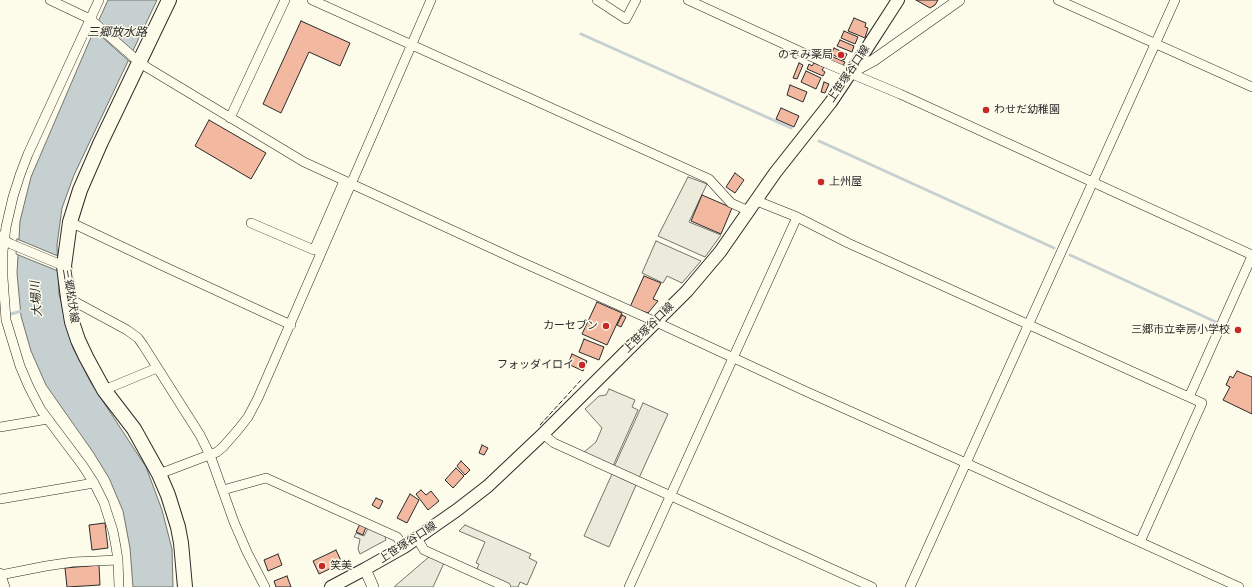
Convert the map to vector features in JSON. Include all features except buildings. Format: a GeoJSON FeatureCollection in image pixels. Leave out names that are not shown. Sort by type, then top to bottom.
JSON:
{"type":"FeatureCollection","features":[{"type":"Feature","properties":{"kind":"main road","name":"三郷松伏線"},"geometry":{"type":"LineString","coordinates":[[169,0],[136,59],[90,164],[70,222],[62,265],[72,322],[78,340],[94,374],[104,390],[134,429],[159,474],[168,495],[178,527],[181,543],[185,587]]}},
{"type":"Feature","properties":{"kind":"main road","name":"上笹塚谷口線"},"geometry":{"type":"LineString","coordinates":[[331,587],[404,547],[457,510],[488,486],[543,434],[686,291],[720,252],[782,164],[830,102],[898,0]]}},
{"type":"Feature","properties":{"kind":"street"},"geometry":{"type":"LineString","coordinates":[[50,0],[93,21],[136,59],[304,162],[1239,587]]}},
{"type":"Feature","properties":{"kind":"street"},"geometry":{"type":"LineString","coordinates":[[99,0],[93,21],[28,154],[13,197],[3,278],[3,322],[29,387],[41,410],[83,466],[104,503],[113,531],[118,560],[119,587]]}},
{"type":"Feature","properties":{"kind":"street"},"geometry":{"type":"LineString","coordinates":[[230,118],[285,0]]}},
{"type":"Feature","properties":{"kind":"street"},"geometry":{"type":"LineString","coordinates":[[312,0],[709,179],[731,203],[749,211]]}},
{"type":"Feature","properties":{"kind":"street"},"geometry":{"type":"LineString","coordinates":[[159,474],[210,455],[224,447],[248,417],[291,325],[324,236],[431,0]]}},
{"type":"Feature","properties":{"kind":"street"},"geometry":{"type":"LineString","coordinates":[[597,0],[626,19],[636,0]]}},
{"type":"Feature","properties":{"kind":"street"},"geometry":{"type":"LineString","coordinates":[[688,0],[900,94],[1252,256],[1189,397]]}},
{"type":"Feature","properties":{"kind":"street"},"geometry":{"type":"LineString","coordinates":[[850,73],[874,60],[959,0]]}},
{"type":"Feature","properties":{"kind":"street"},"geometry":{"type":"LineString","coordinates":[[1058,0],[1252,87]]}},
{"type":"Feature","properties":{"kind":"street"},"geometry":{"type":"LineString","coordinates":[[910,587],[1175,0]]}},
{"type":"Feature","properties":{"kind":"street"},"geometry":{"type":"LineString","coordinates":[[757,201],[797,217],[848,243],[1202,403],[1140,542]]}},
{"type":"Feature","properties":{"kind":"street"},"geometry":{"type":"LineString","coordinates":[[628,587],[797,217]]}},
{"type":"Feature","properties":{"kind":"street"},"geometry":{"type":"LineString","coordinates":[[70,222],[291,325]]}},
{"type":"Feature","properties":{"kind":"street"},"geometry":{"type":"LineString","coordinates":[[251,222],[314,250],[324,236]]}},
{"type":"Feature","properties":{"kind":"street"},"geometry":{"type":"LineString","coordinates":[[0,228],[8,241],[62,265]]}},
{"type":"Feature","properties":{"kind":"street"},"geometry":{"type":"LineString","coordinates":[[68,298],[127,330],[138,338],[200,435],[210,455],[247,552],[265,587]]}},
{"type":"Feature","properties":{"kind":"street"},"geometry":{"type":"LineString","coordinates":[[104,390],[157,368]]}},
{"type":"Feature","properties":{"kind":"street"},"geometry":{"type":"LineString","coordinates":[[0,427],[48,419]]}},
{"type":"Feature","properties":{"kind":"street"},"geometry":{"type":"LineString","coordinates":[[543,434],[554,443],[872,587]]}},
{"type":"Feature","properties":{"kind":"street"},"geometry":{"type":"LineString","coordinates":[[223,490],[266,478],[397,537],[404,547]]}},
{"type":"Feature","properties":{"kind":"street"},"geometry":{"type":"LineString","coordinates":[[0,499],[94,483]]}},
{"type":"Feature","properties":{"kind":"street"},"geometry":{"type":"LineString","coordinates":[[417,538],[424,550],[506,587]]}},
{"type":"Feature","properties":{"kind":"street"},"geometry":{"type":"LineString","coordinates":[[5,587],[0,574],[73,562],[118,560]]}},
{"type":"Feature","properties":{"kind":"street"},"geometry":{"type":"LineString","coordinates":[[365,569],[373,587]]}},
{"type":"Feature","properties":{"kind":"shaded area"},"geometry":{"type":"Polygon","coordinates":[[[688,177],[707,184],[689,222],[721,235],[705,257],[658,236],[688,177]]]}},
{"type":"Feature","properties":{"kind":"shaded area"},"geometry":{"type":"Polygon","coordinates":[[[656,241],[701,261],[682,283],[667,276],[663,283],[642,273],[656,241]]]}},
{"type":"Feature","properties":{"kind":"shaded area"},"geometry":{"type":"Polygon","coordinates":[[[609,389],[635,400],[632,407],[638,410],[613,466],[583,453],[596,442],[602,428],[585,409],[599,396],[606,395],[609,389]]]}},
{"type":"Feature","properties":{"kind":"shaded area"},"geometry":{"type":"Polygon","coordinates":[[[643,403],[668,414],[639,478],[614,467],[643,403]]]}},
{"type":"Feature","properties":{"kind":"shaded area"},"geometry":{"type":"Polygon","coordinates":[[[612,474],[636,485],[609,547],[584,536],[612,474]]]}},
{"type":"Feature","properties":{"kind":"shaded area"},"geometry":{"type":"Polygon","coordinates":[[[465,525],[531,554],[529,558],[537,562],[527,585],[520,582],[518,587],[511,587],[476,571],[479,564],[476,563],[485,542],[459,531],[465,525]]]}},
{"type":"Feature","properties":{"kind":"shaded area"},"geometry":{"type":"Polygon","coordinates":[[[368,528],[385,536],[386,540],[360,554],[358,549],[360,539],[354,537],[356,533],[364,536],[368,528]]]}},
{"type":"Feature","properties":{"kind":"shaded area"},"geometry":{"type":"Polygon","coordinates":[[[430,556],[444,563],[433,587],[394,587],[430,556]]]}},
{"type":"Feature","properties":{"kind":"water","name":"三郷放水路"},"geometry":{"type":"Polygon","coordinates":[[[108,0],[157,0],[74,175],[62,208],[57,245],[59,294],[73,348],[91,383],[146,467],[162,510],[172,549],[173,587],[133,587],[130,548],[123,511],[109,478],[93,452],[46,385],[31,351],[21,316],[17,273],[20,221],[31,177],[108,0]]]}},
{"type":"Feature","properties":{"kind":"pier"},"geometry":{"type":"Polygon","coordinates":[[[94,25],[134,53],[130,62],[93,29],[94,25]]]}},
{"type":"Feature","properties":{"kind":"pier"},"geometry":{"type":"Polygon","coordinates":[[[17,239],[58,256],[58,271],[16,254],[17,239]]]}},
{"type":"Feature","properties":{"kind":"waterway"},"geometry":{"type":"LineString","coordinates":[[581,34],[791,128]]}},
{"type":"Feature","properties":{"kind":"waterway"},"geometry":{"type":"LineString","coordinates":[[819,141],[1054,248]]}},
{"type":"Feature","properties":{"kind":"waterway"},"geometry":{"type":"LineString","coordinates":[[1070,255],[1216,322]]}},
{"type":"Feature","properties":{"kind":"waterway","name":"大場川"},"geometry":{"type":"LineString","coordinates":[[11,314],[25,310]]}},
{"type":"Feature","properties":{"kind":"fence"},"geometry":{"type":"LineString","coordinates":[[540,425],[581,380]]}},
{"type":"Feature","properties":{"kind":"place","name":"のぞみ薬局"},"geometry":{"type":"Point","coordinates":[841,55]}},
{"type":"Feature","properties":{"kind":"place","name":"わせだ幼稚園"},"geometry":{"type":"Point","coordinates":[986,110]}},
{"type":"Feature","properties":{"kind":"place","name":"上州屋"},"geometry":{"type":"Point","coordinates":[821,182]}},
{"type":"Feature","properties":{"kind":"place","name":"カーセブン"},"geometry":{"type":"Point","coordinates":[606,326]}},
{"type":"Feature","properties":{"kind":"place","name":"三郷市立幸房小学校"},"geometry":{"type":"Point","coordinates":[1238,330]}},
{"type":"Feature","properties":{"kind":"place","name":"フォッダイロイ"},"geometry":{"type":"Point","coordinates":[582,365]}},
{"type":"Feature","properties":{"kind":"place","name":"笑美"},"geometry":{"type":"Point","coordinates":[322,566]}}]}
